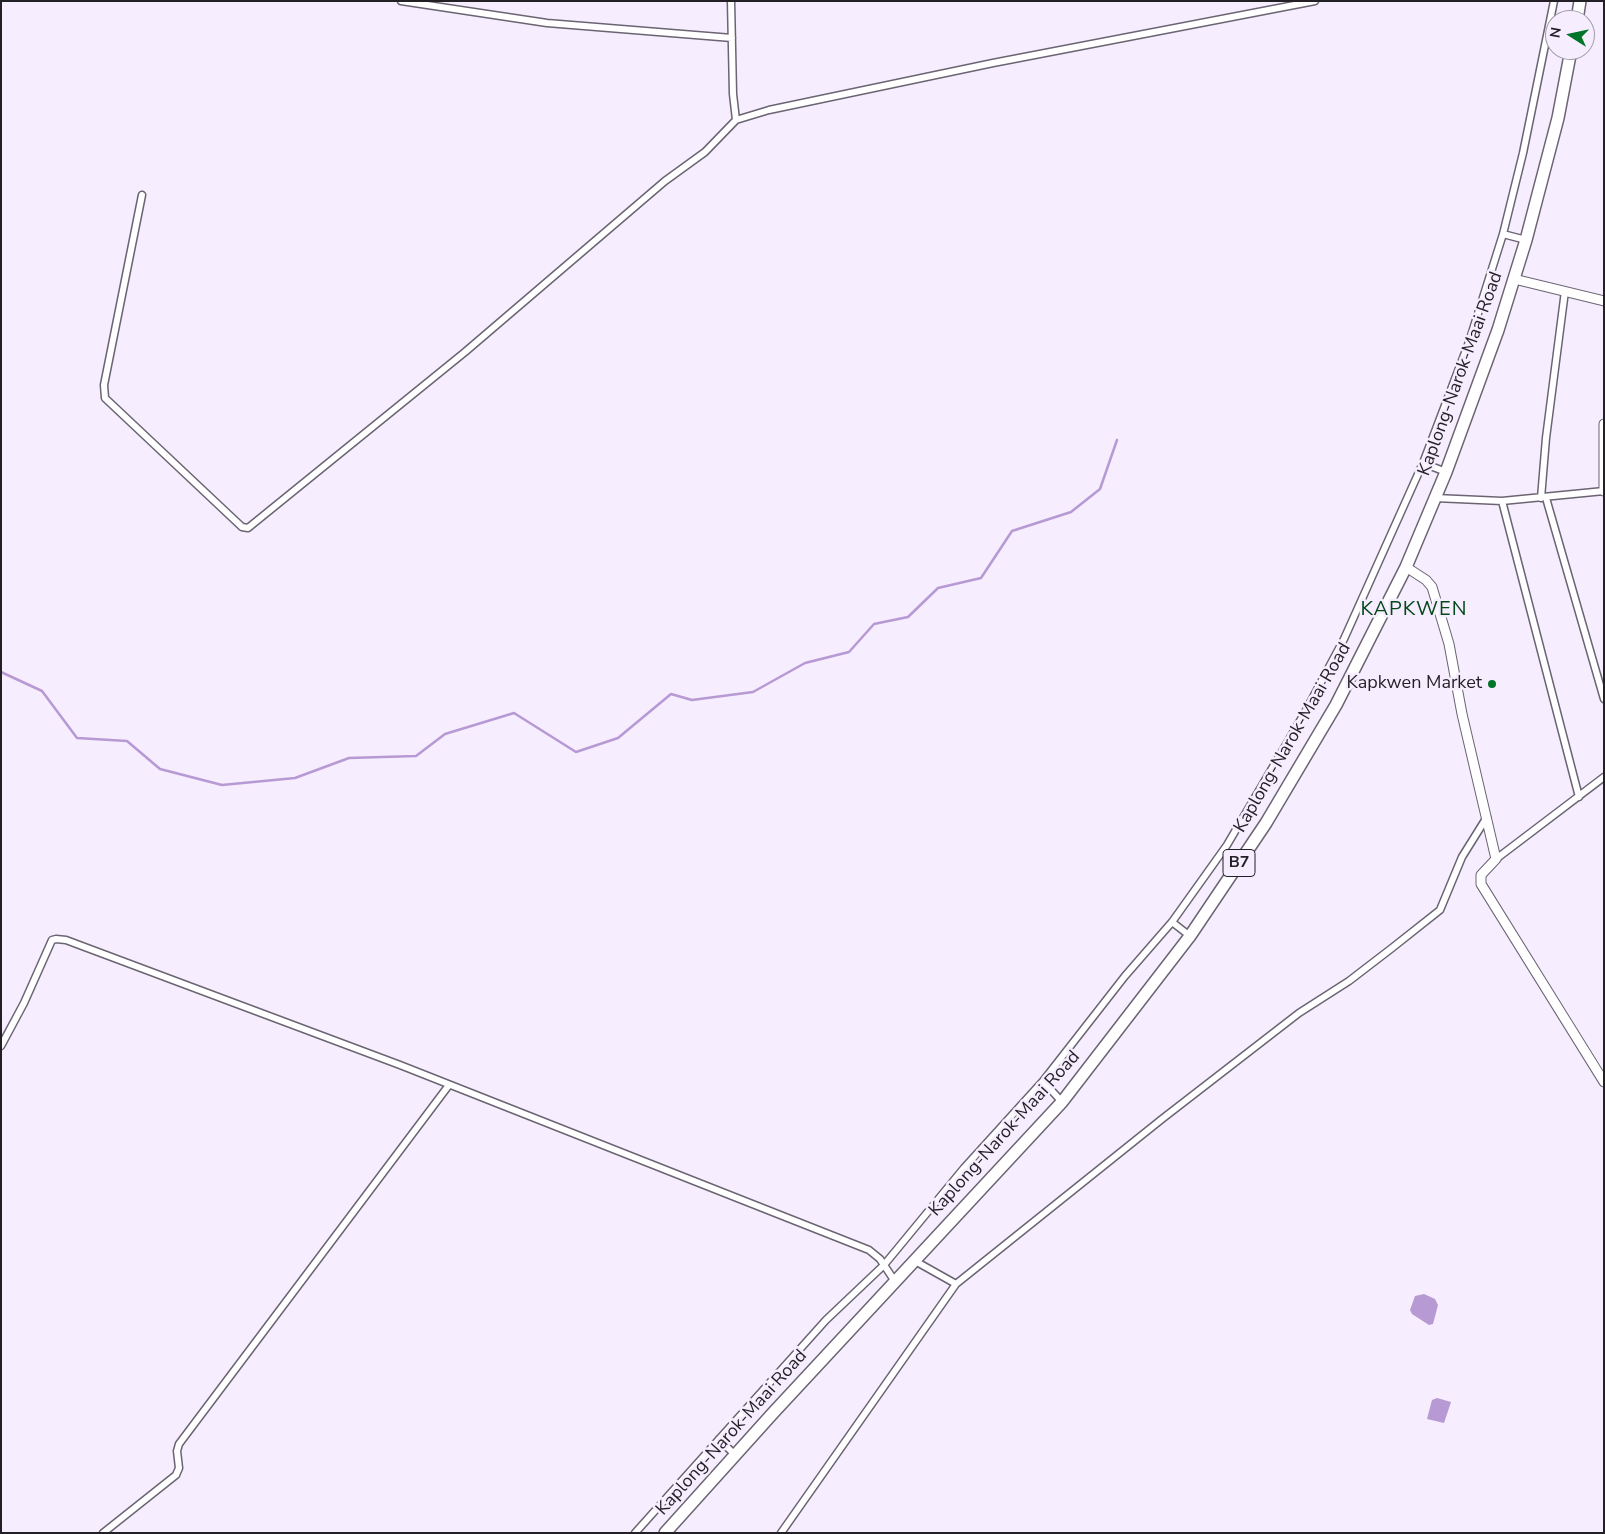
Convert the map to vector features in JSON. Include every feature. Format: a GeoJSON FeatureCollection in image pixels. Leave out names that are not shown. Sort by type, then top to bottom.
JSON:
{"type":"FeatureCollection","features":[{"type":"Feature","properties":{"kind":"highway","name":"Kaplong-Narok-Maai Road"},"geometry":{"type":"LineString","coordinates":[[665,1533],[773,1413],[896,1283],[915,1260],[1062,1102],[1190,936],[1266,823],[1336,705],[1406,567],[1446,472],[1526,240],[1558,118],[1569,60]]}},
{"type":"Feature","properties":{"kind":"street"},"geometry":{"type":"LineString","coordinates":[[402,1],[547,23],[732,38]]}},
{"type":"Feature","properties":{"kind":"street"},"geometry":{"type":"LineString","coordinates":[[731,1],[733,94],[736,120]]}},
{"type":"Feature","properties":{"kind":"street"},"geometry":{"type":"LineString","coordinates":[[142,195],[104,385],[106,398],[242,527],[248,528],[465,352],[665,181],[705,152],[736,120],[769,110],[992,63],[1315,1]]}},
{"type":"Feature","properties":{"kind":"street"},"geometry":{"type":"LineString","coordinates":[[636,1533],[826,1320],[884,1265],[964,1168],[1043,1081],[1125,976],[1172,922],[1227,845],[1304,714],[1348,630],[1423,463],[1469,342],[1503,234],[1523,153],[1554,1]]}},
{"type":"Feature","properties":{"kind":"street"},"geometry":{"type":"LineString","coordinates":[[1503,234],[1526,240]]}},
{"type":"Feature","properties":{"kind":"street"},"geometry":{"type":"LineString","coordinates":[[1514,279],[1604,300]]}},
{"type":"Feature","properties":{"kind":"street"},"geometry":{"type":"LineString","coordinates":[[1565,292],[1546,438],[1544,498],[1604,699]]}},
{"type":"Feature","properties":{"kind":"street"},"geometry":{"type":"LineString","coordinates":[[1435,498],[1502,501],[1604,491],[1604,424]]}},
{"type":"Feature","properties":{"kind":"street"},"geometry":{"type":"LineString","coordinates":[[1423,463],[1446,472]]}},
{"type":"Feature","properties":{"kind":"street"},"geometry":{"type":"LineString","coordinates":[[1502,501],[1579,797]]}},
{"type":"Feature","properties":{"kind":"street"},"geometry":{"type":"LineString","coordinates":[[1406,567],[1426,580],[1436,596],[1449,644],[1462,714],[1496,859]]}},
{"type":"Feature","properties":{"kind":"street"},"geometry":{"type":"LineString","coordinates":[[1604,777],[1496,859],[1481,875],[1481,884],[1484,892],[1604,1082]]}},
{"type":"Feature","properties":{"kind":"street"},"geometry":{"type":"LineString","coordinates":[[782,1533],[956,1284],[1162,1119],[1299,1013],[1349,980],[1440,910],[1462,857],[1487,816]]}},
{"type":"Feature","properties":{"kind":"street"},"geometry":{"type":"LineString","coordinates":[[1172,922],[1190,936]]}},
{"type":"Feature","properties":{"kind":"street"},"geometry":{"type":"LineString","coordinates":[[1,1046],[24,1003],[48,947],[52,940],[60,939],[209,992],[677,1172],[869,1250],[876,1254],[896,1283]]}},
{"type":"Feature","properties":{"kind":"street"},"geometry":{"type":"LineString","coordinates":[[1043,1081],[1062,1102]]}},
{"type":"Feature","properties":{"kind":"street"},"geometry":{"type":"LineString","coordinates":[[104,1533],[170,1482],[176,1475],[178,1468],[176,1451],[179,1444],[449,1085]]}},
{"type":"Feature","properties":{"kind":"street"},"geometry":{"type":"LineString","coordinates":[[915,1260],[956,1284]]}},
{"type":"Feature","properties":{"kind":"street"},"geometry":{"type":"LineString","coordinates":[[719,1439],[736,1456]]}},
{"type":"Feature","properties":{"kind":"shaded area"},"geometry":{"type":"Polygon","coordinates":[[[1424,1294],[1435,1299],[1438,1305],[1433,1324],[1429,1325],[1412,1314],[1410,1310],[1415,1296],[1424,1294]]]}},
{"type":"Feature","properties":{"kind":"shaded area"},"geometry":{"type":"Polygon","coordinates":[[[1437,1398],[1451,1402],[1444,1423],[1427,1419],[1432,1400],[1437,1398]]]}},
{"type":"Feature","properties":{"kind":"waterway"},"geometry":{"type":"LineString","coordinates":[[1,672],[42,691],[77,738],[127,741],[160,769],[222,785],[295,778],[349,758],[416,756],[445,734],[514,713],[576,752],[618,738],[671,694],[692,700],[753,692],[805,663],[849,652],[874,624],[908,617],[938,588],[981,578],[1012,531],[1071,512],[1100,489],[1117,440]]}},
{"type":"Feature","properties":{"kind":"place","name":"Kapkwen Market"},"geometry":{"type":"Point","coordinates":[1492,684]}},
{"type":"Feature","properties":{"kind":"district","name":"KAPKWEN"},"geometry":{"type":"Point","coordinates":[1414,610]}}]}
